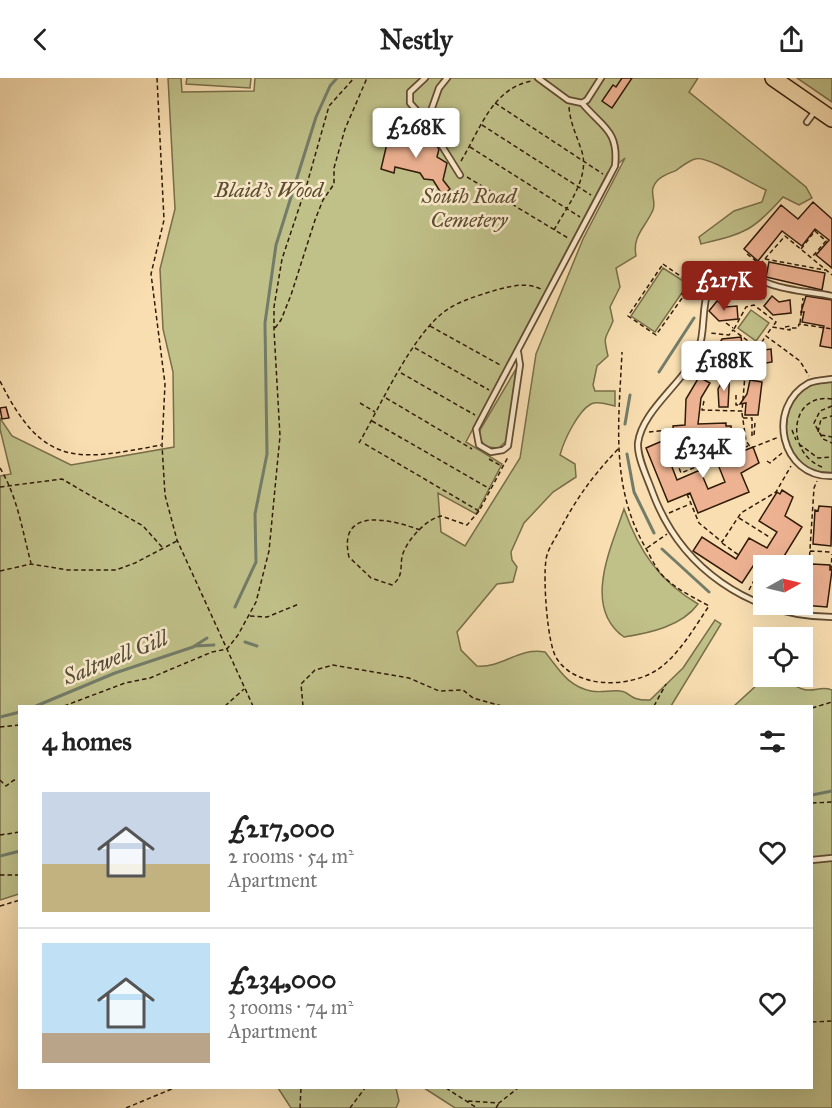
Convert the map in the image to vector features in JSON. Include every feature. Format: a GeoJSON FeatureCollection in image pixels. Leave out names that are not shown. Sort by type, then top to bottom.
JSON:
{"type":"FeatureCollection","features":[{"type":"Feature","properties":{"kind":"main road"},"geometry":{"type":"LineString","coordinates":[[773,78],[832,119]]}},
{"type":"Feature","properties":{"kind":"lane"},"geometry":{"type":"LineString","coordinates":[[425,78],[410,92],[410,103],[427,123],[458,173]]}},
{"type":"Feature","properties":{"kind":"lane"},"geometry":{"type":"LineString","coordinates":[[427,123],[440,88],[447,78]]}},
{"type":"Feature","properties":{"kind":"lane"},"geometry":{"type":"LineString","coordinates":[[582,103],[601,78]]}},
{"type":"Feature","properties":{"kind":"lane"},"geometry":{"type":"LineString","coordinates":[[518,351],[520,365],[508,446],[497,452],[483,450],[476,438],[476,429],[496,394],[518,351],[550,293],[574,242],[609,178],[616,159],[613,138],[603,122],[582,103],[568,100],[538,79]]}},
{"type":"Feature","properties":{"kind":"lane"},"geometry":{"type":"LineString","coordinates":[[807,122],[817,109]]}},
{"type":"Feature","properties":{"kind":"lane"},"geometry":{"type":"LineString","coordinates":[[832,296],[769,284],[752,274],[739,271],[728,272],[712,283],[706,296],[703,333],[691,364],[652,411],[638,443],[662,515],[671,532],[692,560],[728,589],[746,599],[784,611],[832,617]]}},
{"type":"Feature","properties":{"kind":"lane"},"geometry":{"type":"LineString","coordinates":[[832,379],[812,382],[797,391],[788,403],[783,417],[783,436],[794,460],[807,470],[820,475],[832,476]]}},
{"type":"Feature","properties":{"kind":"lane"},"geometry":{"type":"LineString","coordinates":[[813,860],[832,858]]}},
{"type":"Feature","properties":{"kind":"path"},"geometry":{"type":"LineString","coordinates":[[157,78],[164,220],[151,274],[165,384],[162,445],[165,495],[177,540],[254,705]]}},
{"type":"Feature","properties":{"kind":"path"},"geometry":{"type":"LineString","coordinates":[[67,705],[125,683],[150,678],[212,652],[227,649],[256,602],[269,551],[280,436],[274,307],[282,259],[307,184],[329,106],[354,78]]}},
{"type":"Feature","properties":{"kind":"path"},"geometry":{"type":"LineString","coordinates":[[274,330],[281,320],[323,200],[334,184],[334,168],[345,129],[367,78]]}},
{"type":"Feature","properties":{"kind":"path"},"geometry":{"type":"LineString","coordinates":[[538,79],[510,88],[495,103],[458,173],[574,242]]}},
{"type":"Feature","properties":{"kind":"path"},"geometry":{"type":"LineString","coordinates":[[554,230],[578,186],[584,161],[571,125],[568,100]]}},
{"type":"Feature","properties":{"kind":"path"},"geometry":{"type":"LineString","coordinates":[[495,103],[609,178]]}},
{"type":"Feature","properties":{"kind":"path"},"geometry":{"type":"LineString","coordinates":[[482,125],[597,198]]}},
{"type":"Feature","properties":{"kind":"path"},"geometry":{"type":"LineString","coordinates":[[470,147],[585,221]]}},
{"type":"Feature","properties":{"kind":"path"},"geometry":{"type":"LineString","coordinates":[[800,249],[815,231],[826,240],[811,258]]}},
{"type":"Feature","properties":{"kind":"path"},"geometry":{"type":"LineString","coordinates":[[752,274],[784,236],[832,275]]}},
{"type":"Feature","properties":{"kind":"path"},"geometry":{"type":"LineString","coordinates":[[747,254],[760,264]]}},
{"type":"Feature","properties":{"kind":"path"},"geometry":{"type":"LineString","coordinates":[[765,259],[826,270]]}},
{"type":"Feature","properties":{"kind":"path"},"geometry":{"type":"LineString","coordinates":[[663,264],[692,284],[682,295],[656,335],[628,316],[663,264]]}},
{"type":"Feature","properties":{"kind":"path"},"geometry":{"type":"LineString","coordinates":[[359,443],[429,325],[450,307],[516,285],[531,285],[550,293]]}},
{"type":"Feature","properties":{"kind":"path"},"geometry":{"type":"LineString","coordinates":[[772,327],[798,328],[804,291]]}},
{"type":"Feature","properties":{"kind":"path"},"geometry":{"type":"LineString","coordinates":[[682,295],[706,296]]}},
{"type":"Feature","properties":{"kind":"path"},"geometry":{"type":"LineString","coordinates":[[703,333],[729,335],[746,307],[754,305],[776,321],[743,364],[745,375],[742,411],[748,446]]}},
{"type":"Feature","properties":{"kind":"path"},"geometry":{"type":"LineString","coordinates":[[726,323],[755,346]]}},
{"type":"Feature","properties":{"kind":"path"},"geometry":{"type":"LineString","coordinates":[[800,324],[832,328]]}},
{"type":"Feature","properties":{"kind":"path"},"geometry":{"type":"LineString","coordinates":[[429,325],[508,370]]}},
{"type":"Feature","properties":{"kind":"path"},"geometry":{"type":"LineString","coordinates":[[760,336],[764,339]]}},
{"type":"Feature","properties":{"kind":"path"},"geometry":{"type":"LineString","coordinates":[[766,336],[800,361],[812,382]]}},
{"type":"Feature","properties":{"kind":"path"},"geometry":{"type":"LineString","coordinates":[[414,348],[496,394]]}},
{"type":"Feature","properties":{"kind":"path"},"geometry":{"type":"LineString","coordinates":[[618,449],[587,482],[546,559],[550,637],[556,658],[567,671],[599,682],[614,683],[648,675],[680,648],[709,606],[679,590],[662,574],[631,522],[623,495],[618,449],[622,352]]}},
{"type":"Feature","properties":{"kind":"path"},"geometry":{"type":"LineString","coordinates":[[400,372],[482,419]]}},
{"type":"Feature","properties":{"kind":"path"},"geometry":{"type":"LineString","coordinates":[[0,381],[32,430],[42,440],[70,455],[101,456],[162,445]]}},
{"type":"Feature","properties":{"kind":"path"},"geometry":{"type":"LineString","coordinates":[[736,395],[736,405],[742,405]]}},
{"type":"Feature","properties":{"kind":"path"},"geometry":{"type":"LineString","coordinates":[[386,397],[474,450]]}},
{"type":"Feature","properties":{"kind":"path"},"geometry":{"type":"LineString","coordinates":[[796,441],[797,425],[802,412],[817,399],[832,399]]}},
{"type":"Feature","properties":{"kind":"path"},"geometry":{"type":"LineString","coordinates":[[704,401],[702,411],[742,411]]}},
{"type":"Feature","properties":{"kind":"path"},"geometry":{"type":"LineString","coordinates":[[360,403],[376,413]]}},
{"type":"Feature","properties":{"kind":"path"},"geometry":{"type":"LineString","coordinates":[[832,406],[825,408],[816,417],[814,423],[823,439],[832,442]]}},
{"type":"Feature","properties":{"kind":"path"},"geometry":{"type":"LineString","coordinates":[[818,433],[821,419],[832,416]]}},
{"type":"Feature","properties":{"kind":"path"},"geometry":{"type":"LineString","coordinates":[[743,418],[752,418],[752,436],[754,436],[755,422]]}},
{"type":"Feature","properties":{"kind":"path"},"geometry":{"type":"LineString","coordinates":[[372,421],[491,490]]}},
{"type":"Feature","properties":{"kind":"path"},"geometry":{"type":"LineString","coordinates":[[791,422],[796,441],[811,462],[832,469]]}},
{"type":"Feature","properties":{"kind":"path"},"geometry":{"type":"LineString","coordinates":[[643,433],[669,430],[671,447],[681,473],[748,446],[751,448],[783,436]]}},
{"type":"Feature","properties":{"kind":"path"},"geometry":{"type":"LineString","coordinates":[[818,433],[832,437]]}},
{"type":"Feature","properties":{"kind":"path"},"geometry":{"type":"LineString","coordinates":[[671,447],[746,441]]}},
{"type":"Feature","properties":{"kind":"path"},"geometry":{"type":"LineString","coordinates":[[796,441],[819,458],[832,457]]}},
{"type":"Feature","properties":{"kind":"path"},"geometry":{"type":"LineString","coordinates":[[365,444],[479,512]]}},
{"type":"Feature","properties":{"kind":"path"},"geometry":{"type":"LineString","coordinates":[[420,530],[383,519],[363,521],[351,531],[348,540],[349,556],[371,578],[392,585],[401,575],[404,549],[430,520],[441,516],[466,525],[473,521],[510,452],[508,446]]}},
{"type":"Feature","properties":{"kind":"path"},"geometry":{"type":"LineString","coordinates":[[772,459],[787,449]]}},
{"type":"Feature","properties":{"kind":"path"},"geometry":{"type":"LineString","coordinates":[[483,455],[503,467]]}},
{"type":"Feature","properties":{"kind":"path"},"geometry":{"type":"LineString","coordinates":[[722,542],[738,518],[776,492],[794,460]]}},
{"type":"Feature","properties":{"kind":"path"},"geometry":{"type":"LineString","coordinates":[[0,468],[11,486],[31,564]]}},
{"type":"Feature","properties":{"kind":"path"},"geometry":{"type":"LineString","coordinates":[[809,555],[814,488],[820,475]]}},
{"type":"Feature","properties":{"kind":"path"},"geometry":{"type":"LineString","coordinates":[[0,487],[62,479],[143,526],[162,548]]}},
{"type":"Feature","properties":{"kind":"path"},"geometry":{"type":"LineString","coordinates":[[687,494],[699,524],[740,556]]}},
{"type":"Feature","properties":{"kind":"path"},"geometry":{"type":"LineString","coordinates":[[662,515],[690,504]]}},
{"type":"Feature","properties":{"kind":"path"},"geometry":{"type":"LineString","coordinates":[[738,518],[771,538]]}},
{"type":"Feature","properties":{"kind":"path"},"geometry":{"type":"LineString","coordinates":[[646,549],[671,532]]}},
{"type":"Feature","properties":{"kind":"path"},"geometry":{"type":"LineString","coordinates":[[0,571],[31,564],[68,570],[116,570],[135,563],[177,540]]}},
{"type":"Feature","properties":{"kind":"path"},"geometry":{"type":"LineString","coordinates":[[809,551],[832,553],[831,570]]}},
{"type":"Feature","properties":{"kind":"path"},"geometry":{"type":"LineString","coordinates":[[746,599],[753,584]]}},
{"type":"Feature","properties":{"kind":"path"},"geometry":{"type":"LineString","coordinates":[[249,616],[267,617],[299,604]]}},
{"type":"Feature","properties":{"kind":"path"},"geometry":{"type":"LineString","coordinates":[[303,705],[301,684],[315,670],[333,665],[409,678],[439,691],[464,690],[473,698],[498,705]]}},
{"type":"Feature","properties":{"kind":"path"},"geometry":{"type":"LineString","coordinates":[[655,705],[666,684]]}},
{"type":"Feature","properties":{"kind":"path"},"geometry":{"type":"LineString","coordinates":[[226,705],[245,688]]}},
{"type":"Feature","properties":{"kind":"path"},"geometry":{"type":"LineString","coordinates":[[813,708],[832,702]]}},
{"type":"Feature","properties":{"kind":"path"},"geometry":{"type":"LineString","coordinates":[[0,727],[18,725]]}},
{"type":"Feature","properties":{"kind":"path"},"geometry":{"type":"LineString","coordinates":[[0,780],[6,786],[14,780],[18,781]]}},
{"type":"Feature","properties":{"kind":"path"},"geometry":{"type":"LineString","coordinates":[[813,804],[832,802]]}},
{"type":"Feature","properties":{"kind":"path"},"geometry":{"type":"LineString","coordinates":[[0,835],[18,832]]}},
{"type":"Feature","properties":{"kind":"path"},"geometry":{"type":"LineString","coordinates":[[0,875],[18,875]]}},
{"type":"Feature","properties":{"kind":"path"},"geometry":{"type":"LineString","coordinates":[[0,906],[18,901]]}},
{"type":"Feature","properties":{"kind":"path"},"geometry":{"type":"LineString","coordinates":[[813,1022],[832,1021]]}},
{"type":"Feature","properties":{"kind":"path"},"geometry":{"type":"LineString","coordinates":[[126,1108],[172,1089]]}},
{"type":"Feature","properties":{"kind":"path"},"geometry":{"type":"LineString","coordinates":[[300,1108],[302,1089]]}},
{"type":"Feature","properties":{"kind":"path"},"geometry":{"type":"LineString","coordinates":[[350,1108],[364,1089]]}},
{"type":"Feature","properties":{"kind":"path"},"geometry":{"type":"LineString","coordinates":[[448,1089],[477,1108]]}},
{"type":"Feature","properties":{"kind":"path"},"geometry":{"type":"LineString","coordinates":[[496,1108],[517,1089]]}},
{"type":"Feature","properties":{"kind":"path"},"geometry":{"type":"LineString","coordinates":[[468,1101],[499,1103]]}},
{"type":"Feature","properties":{"kind":"green space"},"geometry":{"type":"Polygon","coordinates":[[[168,78],[181,78],[182,92],[254,91],[255,78],[698,78],[689,92],[806,187],[812,198],[799,205],[783,197],[763,218],[747,229],[738,234],[701,244],[699,237],[734,211],[762,202],[766,190],[719,165],[701,159],[690,161],[662,177],[654,185],[653,210],[638,237],[636,256],[616,268],[620,287],[610,307],[613,321],[606,338],[608,356],[597,366],[593,385],[595,391],[615,391],[615,406],[591,404],[577,419],[560,455],[575,464],[576,477],[553,492],[524,523],[511,552],[512,560],[517,567],[513,582],[497,584],[457,632],[461,650],[477,666],[495,664],[527,652],[545,652],[564,676],[583,689],[595,692],[623,691],[633,698],[650,700],[683,668],[715,620],[721,624],[672,705],[18,705],[18,894],[0,900],[0,476],[11,474],[0,429],[0,418],[12,436],[71,465],[174,447],[173,372],[163,329],[160,269],[175,209],[168,78]],[[625,158],[608,172],[466,442],[502,464],[476,514],[438,493],[441,532],[465,546],[520,458],[536,354],[583,239],[625,158]]]}},
{"type":"Feature","properties":{"kind":"green space"},"geometry":{"type":"Polygon","coordinates":[[[187,78],[251,78],[250,88],[186,84],[187,78]]]}},
{"type":"Feature","properties":{"kind":"green space"},"geometry":{"type":"Polygon","coordinates":[[[797,78],[832,78],[832,102],[797,78]]]}},
{"type":"Feature","properties":{"kind":"green space"},"geometry":{"type":"Polygon","coordinates":[[[663,268],[688,284],[655,332],[631,316],[663,268]]]}},
{"type":"Feature","properties":{"kind":"green space"},"geometry":{"type":"Polygon","coordinates":[[[751,310],[769,323],[756,341],[738,328],[751,310]]]}},
{"type":"Feature","properties":{"kind":"green space"},"geometry":{"type":"Polygon","coordinates":[[[516,369],[507,440],[499,448],[486,447],[479,438],[480,430],[516,369]]]}},
{"type":"Feature","properties":{"kind":"green space"},"geometry":{"type":"Polygon","coordinates":[[[832,380],[832,472],[812,469],[798,460],[789,445],[786,429],[789,411],[797,396],[812,385],[832,380]]]}},
{"type":"Feature","properties":{"kind":"green space"},"geometry":{"type":"Polygon","coordinates":[[[624,509],[636,538],[652,564],[672,585],[698,604],[691,612],[674,623],[655,631],[624,637],[611,624],[604,610],[602,594],[607,559],[624,509]]]}},
{"type":"Feature","properties":{"kind":"green space"},"geometry":{"type":"Polygon","coordinates":[[[755,687],[832,690],[832,1108],[455,1108],[426,1089],[813,1089],[813,705],[735,705],[755,687]]]}},
{"type":"Feature","properties":{"kind":"green space"},"geometry":{"type":"Polygon","coordinates":[[[279,1089],[396,1089],[399,1101],[396,1108],[291,1108],[279,1089]]]}},
{"type":"Feature","properties":{"kind":"building"},"geometry":{"type":"Polygon","coordinates":[[[622,78],[632,78],[612,108],[602,101],[613,85],[616,87],[622,78]]]}},
{"type":"Feature","properties":{"kind":"building"},"geometry":{"type":"Polygon","coordinates":[[[418,133],[423,142],[436,145],[439,149],[437,157],[447,163],[443,180],[450,189],[443,196],[433,180],[424,179],[420,173],[395,167],[394,173],[381,169],[389,135],[408,139],[418,133]]]}},
{"type":"Feature","properties":{"kind":"building"},"geometry":{"type":"Polygon","coordinates":[[[813,202],[832,219],[832,268],[816,255],[829,240],[815,229],[802,246],[782,231],[758,261],[744,249],[781,205],[798,219],[813,202]]]}},
{"type":"Feature","properties":{"kind":"building"},"geometry":{"type":"Polygon","coordinates":[[[769,262],[825,273],[822,290],[766,277],[769,262]]]}},
{"type":"Feature","properties":{"kind":"building"},"geometry":{"type":"Polygon","coordinates":[[[744,281],[762,289],[764,298],[749,299],[737,291],[744,281]]]}},
{"type":"Feature","properties":{"kind":"building"},"geometry":{"type":"Polygon","coordinates":[[[772,296],[779,302],[790,300],[791,313],[773,315],[764,306],[772,296]]]}},
{"type":"Feature","properties":{"kind":"building"},"geometry":{"type":"Polygon","coordinates":[[[806,296],[832,300],[832,348],[820,346],[824,326],[802,322],[804,312],[801,312],[806,296]]]}},
{"type":"Feature","properties":{"kind":"building"},"geometry":{"type":"Polygon","coordinates":[[[717,301],[725,307],[737,306],[738,319],[719,321],[709,311],[717,301]]]}},
{"type":"Feature","properties":{"kind":"building"},"geometry":{"type":"Polygon","coordinates":[[[741,337],[743,350],[732,352],[726,360],[715,351],[722,339],[741,337]]]}},
{"type":"Feature","properties":{"kind":"building"},"geometry":{"type":"Polygon","coordinates":[[[771,349],[772,362],[761,364],[750,379],[756,351],[771,349]]]}},
{"type":"Feature","properties":{"kind":"building"},"geometry":{"type":"Polygon","coordinates":[[[730,368],[728,407],[719,407],[718,389],[730,368]]]}},
{"type":"Feature","properties":{"kind":"building"},"geometry":{"type":"Polygon","coordinates":[[[699,377],[710,383],[701,398],[698,424],[726,423],[726,426],[731,426],[732,438],[727,438],[727,441],[674,444],[673,426],[685,425],[686,399],[699,377]]]}},
{"type":"Feature","properties":{"kind":"building"},"geometry":{"type":"Polygon","coordinates":[[[750,380],[762,382],[758,415],[745,415],[746,403],[740,404],[747,394],[750,380]]]}},
{"type":"Feature","properties":{"kind":"building"},"geometry":{"type":"Polygon","coordinates":[[[6,407],[9,418],[2,419],[0,408],[6,407]]]}},
{"type":"Feature","properties":{"kind":"building"},"geometry":{"type":"Polygon","coordinates":[[[662,441],[677,480],[700,470],[708,489],[725,482],[717,462],[753,447],[759,463],[741,473],[749,492],[698,513],[690,493],[668,502],[646,448],[662,441]]]}},
{"type":"Feature","properties":{"kind":"building"},"geometry":{"type":"Polygon","coordinates":[[[782,490],[793,497],[785,516],[802,527],[785,555],[753,555],[753,566],[742,583],[693,551],[702,537],[736,559],[749,538],[767,548],[777,532],[759,521],[777,492],[780,494],[782,490]]]}},
{"type":"Feature","properties":{"kind":"building"},"geometry":{"type":"Polygon","coordinates":[[[819,506],[832,507],[831,546],[813,544],[815,510],[818,511],[819,506]]]}},
{"type":"Feature","properties":{"kind":"building"},"geometry":{"type":"Polygon","coordinates":[[[813,564],[830,565],[830,570],[832,570],[827,607],[813,606],[813,564]]]}},
{"type":"Feature","properties":{"kind":"waterway"},"geometry":{"type":"LineString","coordinates":[[235,607],[256,562],[255,514],[267,454],[265,323],[276,245],[316,117],[330,86],[337,78]]}},
{"type":"Feature","properties":{"kind":"waterway"},"geometry":{"type":"LineString","coordinates":[[659,372],[694,318]]}},
{"type":"Feature","properties":{"kind":"waterway"},"geometry":{"type":"LineString","coordinates":[[625,424],[630,395]]}},
{"type":"Feature","properties":{"kind":"waterway"},"geometry":{"type":"LineString","coordinates":[[627,454],[634,492],[654,533]]}},
{"type":"Feature","properties":{"kind":"waterway"},"geometry":{"type":"LineString","coordinates":[[662,549],[709,592]]}},
{"type":"Feature","properties":{"kind":"waterway","name":"Saltwell Gill"},"geometry":{"type":"LineString","coordinates":[[38,705],[115,673],[193,647],[207,638]]}},
{"type":"Feature","properties":{"kind":"waterway"},"geometry":{"type":"LineString","coordinates":[[245,642],[257,646]]}},
{"type":"Feature","properties":{"kind":"waterway"},"geometry":{"type":"LineString","coordinates":[[195,646],[214,645]]}},
{"type":"Feature","properties":{"kind":"waterway","name":"Saltwell Gill"},"geometry":{"type":"LineString","coordinates":[[0,717],[18,712]]}},
{"type":"Feature","properties":{"kind":"waterway"},"geometry":{"type":"LineString","coordinates":[[813,795],[832,791]]}},
{"type":"Feature","properties":{"kind":"waterway"},"geometry":{"type":"LineString","coordinates":[[0,856],[18,852]]}},
{"type":"Feature","properties":{"kind":"park label","name":"Blaid's Wood"},"geometry":{"type":"Point","coordinates":[269,190]}},
{"type":"Feature","properties":{"kind":"park label","name":"South Road Cemetery"},"geometry":{"type":"Point","coordinates":[469,208]}}]}
